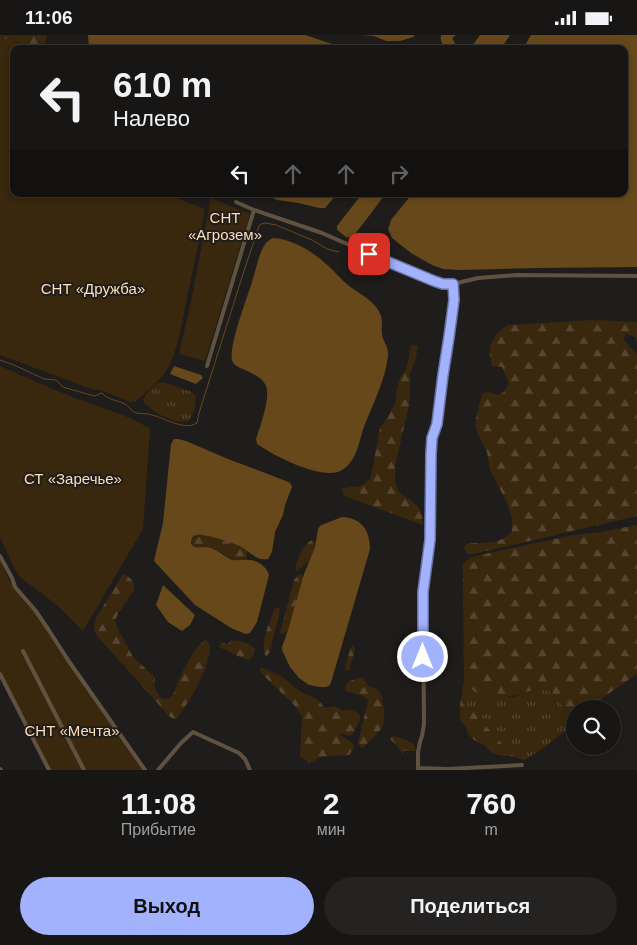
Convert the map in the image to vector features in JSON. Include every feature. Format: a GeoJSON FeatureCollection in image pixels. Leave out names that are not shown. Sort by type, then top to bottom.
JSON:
{"type":"FeatureCollection","features":[{"type":"Feature","properties":{"kind":"street"},"geometry":{"type":"LineString","coordinates":[[236,202],[322,233],[443,284],[453,284],[478,278],[517,275],[637,276]]}},
{"type":"Feature","properties":{"kind":"street"},"geometry":{"type":"LineString","coordinates":[[207,366],[254,210]]}},
{"type":"Feature","properties":{"kind":"street"},"geometry":{"type":"LineString","coordinates":[[453,284],[454,300],[449,337],[437,424],[432,438],[430,540],[423,592],[424,724],[418,752],[418,769],[522,765]]}},
{"type":"Feature","properties":{"kind":"street"},"geometry":{"type":"LineString","coordinates":[[0,556],[15,587],[44,623],[145,770]]}},
{"type":"Feature","properties":{"kind":"street"},"geometry":{"type":"LineString","coordinates":[[23,651],[84,770]]}},
{"type":"Feature","properties":{"kind":"street"},"geometry":{"type":"LineString","coordinates":[[0,674],[49,770]]}},
{"type":"Feature","properties":{"kind":"street"},"geometry":{"type":"LineString","coordinates":[[158,770],[193,732],[239,753],[245,759],[250,770]]}},
{"type":"Feature","properties":{"kind":"green space"},"geometry":{"type":"Polygon","coordinates":[[[0,35],[47,35],[45,45],[21,45],[10,37],[0,42],[0,35]]]}},
{"type":"Feature","properties":{"kind":"green space","name":"СНТ «Дружба»"},"geometry":{"type":"Polygon","coordinates":[[[10,37],[21,45],[10,45],[10,197],[173,197],[205,209],[175,352],[163,375],[135,402],[130,402],[98,389],[94,390],[0,355],[0,42],[10,37]]]}},
{"type":"Feature","properties":{"kind":"green space","name":"СНТ «Агрозем»"},"geometry":{"type":"Polygon","coordinates":[[[211,198],[250,214],[205,361],[179,354],[211,198]]]}},
{"type":"Feature","properties":{"kind":"green space"},"geometry":{"type":"Polygon","coordinates":[[[593,320],[637,322],[637,341],[635,337],[626,334],[623,339],[637,355],[637,516],[467,554],[464,548],[466,544],[497,541],[508,536],[512,531],[512,518],[507,503],[490,470],[487,452],[477,432],[475,422],[482,394],[487,392],[498,395],[504,392],[509,384],[502,367],[492,366],[490,347],[494,338],[508,325],[593,320]]]}},
{"type":"Feature","properties":{"kind":"green space"},"geometry":{"type":"Polygon","coordinates":[[[412,345],[418,346],[410,374],[410,401],[395,466],[395,478],[400,493],[419,508],[423,525],[344,496],[342,489],[364,484],[371,477],[380,427],[395,404],[397,388],[401,376],[406,369],[412,345]]]}},
{"type":"Feature","properties":{"kind":"green space","name":"СТ «Заречье»"},"geometry":{"type":"Polygon","coordinates":[[[0,366],[75,398],[123,415],[150,429],[143,529],[83,631],[58,606],[20,577],[0,537],[0,366]]]}},
{"type":"Feature","properties":{"kind":"green space"},"geometry":{"type":"Polygon","coordinates":[[[162,382],[192,392],[196,396],[195,406],[188,421],[176,421],[164,417],[143,400],[151,389],[162,382]]]}},
{"type":"Feature","properties":{"kind":"green space"},"geometry":{"type":"Polygon","coordinates":[[[637,525],[637,674],[601,700],[566,700],[566,710],[553,694],[543,689],[499,697],[489,697],[477,693],[464,681],[463,565],[466,561],[471,557],[573,535],[637,525]]]}},
{"type":"Feature","properties":{"kind":"green space"},"geometry":{"type":"Polygon","coordinates":[[[197,534],[237,545],[247,551],[247,558],[235,560],[215,550],[194,547],[191,542],[197,534]]]}},
{"type":"Feature","properties":{"kind":"green space"},"geometry":{"type":"Polygon","coordinates":[[[312,540],[315,542],[312,556],[297,571],[295,569],[301,553],[312,540]]]}},
{"type":"Feature","properties":{"kind":"green space","name":"СНТ «Мечта»"},"geometry":{"type":"Polygon","coordinates":[[[0,560],[10,582],[34,612],[143,770],[51,770],[0,671],[0,560]]]}},
{"type":"Feature","properties":{"kind":"green space"},"geometry":{"type":"Polygon","coordinates":[[[123,574],[133,582],[134,590],[115,621],[133,657],[155,677],[155,687],[159,696],[164,699],[170,698],[193,652],[206,640],[210,646],[203,674],[188,703],[177,718],[170,717],[97,636],[94,629],[97,616],[123,574]]]}},
{"type":"Feature","properties":{"kind":"green space"},"geometry":{"type":"Polygon","coordinates":[[[301,574],[304,577],[288,630],[284,634],[280,633],[294,580],[301,574]]]}},
{"type":"Feature","properties":{"kind":"green space"},"geometry":{"type":"Polygon","coordinates":[[[278,607],[280,609],[270,652],[267,656],[264,649],[265,637],[275,608],[278,607]]]}},
{"type":"Feature","properties":{"kind":"green space"},"geometry":{"type":"Polygon","coordinates":[[[231,640],[244,642],[253,647],[255,649],[252,657],[249,660],[219,647],[221,643],[228,644],[231,640]]]}},
{"type":"Feature","properties":{"kind":"green space"},"geometry":{"type":"Polygon","coordinates":[[[353,646],[355,649],[349,671],[346,671],[345,666],[353,646]]]}},
{"type":"Feature","properties":{"kind":"green space"},"geometry":{"type":"Polygon","coordinates":[[[260,668],[281,676],[301,692],[317,699],[326,708],[334,706],[359,714],[359,722],[353,734],[350,736],[339,734],[353,744],[354,748],[349,755],[320,757],[309,763],[300,756],[302,716],[293,704],[264,676],[260,668]]]}},
{"type":"Feature","properties":{"kind":"green space"},"geometry":{"type":"Polygon","coordinates":[[[360,677],[364,679],[368,686],[379,691],[383,701],[384,716],[381,729],[363,748],[358,743],[368,701],[361,696],[346,691],[345,688],[348,682],[360,677]]]}},
{"type":"Feature","properties":{"kind":"green space"},"geometry":{"type":"Polygon","coordinates":[[[464,681],[477,693],[491,696],[513,697],[528,691],[543,689],[553,694],[566,710],[566,730],[551,743],[524,760],[514,757],[466,704],[462,693],[464,681]]]}},
{"type":"Feature","properties":{"kind":"green space"},"geometry":{"type":"Polygon","coordinates":[[[462,693],[466,704],[514,757],[491,752],[468,734],[466,727],[460,720],[462,693]]]}},
{"type":"Feature","properties":{"kind":"green space"},"geometry":{"type":"Polygon","coordinates":[[[393,736],[413,743],[416,751],[403,751],[403,754],[390,739],[393,736]]]}},
{"type":"Feature","properties":{"kind":"shaded area"},"geometry":{"type":"Polygon","coordinates":[[[88,35],[305,35],[335,45],[228,45],[89,45],[88,35]]]}},
{"type":"Feature","properties":{"kind":"shaded area"},"geometry":{"type":"Polygon","coordinates":[[[362,35],[415,35],[400,41],[386,41],[374,36],[362,35]]]}},
{"type":"Feature","properties":{"kind":"shaded area"},"geometry":{"type":"Polygon","coordinates":[[[441,35],[456,35],[452,38],[455,45],[444,45],[441,41],[441,35]]]}},
{"type":"Feature","properties":{"kind":"shaded area"},"geometry":{"type":"Polygon","coordinates":[[[480,35],[510,35],[504,45],[473,45],[480,35]]]}},
{"type":"Feature","properties":{"kind":"shaded area"},"geometry":{"type":"Polygon","coordinates":[[[531,35],[637,35],[637,267],[443,269],[411,253],[392,238],[388,229],[391,220],[410,197],[628,197],[628,45],[525,45],[531,35]]]}},
{"type":"Feature","properties":{"kind":"shaded area"},"geometry":{"type":"Polygon","coordinates":[[[270,197],[334,197],[325,208],[277,200],[270,197]]]}},
{"type":"Feature","properties":{"kind":"shaded area"},"geometry":{"type":"Polygon","coordinates":[[[360,197],[383,197],[352,238],[346,237],[337,230],[337,226],[360,197]]]}},
{"type":"Feature","properties":{"kind":"shaded area"},"geometry":{"type":"Polygon","coordinates":[[[273,238],[294,243],[314,255],[329,266],[345,283],[371,302],[381,316],[382,332],[388,353],[387,365],[353,458],[344,469],[338,472],[319,472],[296,465],[257,444],[256,439],[266,403],[267,389],[261,379],[236,366],[232,360],[236,333],[262,250],[268,241],[273,238]]]}},
{"type":"Feature","properties":{"kind":"shaded area"},"geometry":{"type":"Polygon","coordinates":[[[174,366],[201,375],[203,378],[196,384],[170,374],[174,366]]]}},
{"type":"Feature","properties":{"kind":"shaded area"},"geometry":{"type":"Polygon","coordinates":[[[174,439],[186,441],[286,481],[292,487],[275,532],[272,552],[268,559],[257,558],[240,546],[213,537],[197,535],[192,539],[191,544],[194,547],[211,548],[232,560],[256,561],[266,569],[269,575],[257,622],[250,633],[246,634],[233,629],[195,605],[154,561],[163,523],[171,444],[174,439]]]}},
{"type":"Feature","properties":{"kind":"shaded area"},"geometry":{"type":"Polygon","coordinates":[[[342,517],[355,520],[364,527],[370,542],[370,549],[330,685],[320,687],[309,685],[299,678],[290,667],[282,647],[304,574],[315,547],[318,529],[324,524],[342,517]]]}},
{"type":"Feature","properties":{"kind":"shaded area"},"geometry":{"type":"Polygon","coordinates":[[[163,585],[195,615],[190,625],[182,631],[168,622],[156,605],[163,585]]]}},
{"type":"Feature","properties":{"kind":"waterway"},"geometry":{"type":"LineString","coordinates":[[0,360],[44,379],[56,380],[63,387],[94,396],[102,393],[125,404],[136,413],[150,414],[180,425],[192,425],[197,423],[259,226],[266,223],[276,225],[312,240],[327,249],[339,252]]}},
{"type":"Feature","properties":{"kind":"route"},"geometry":{"type":"LineString","coordinates":[[369,254],[416,275],[443,284],[453,284],[454,300],[449,337],[437,424],[432,438],[430,540],[423,592],[423,657]]}}]}
